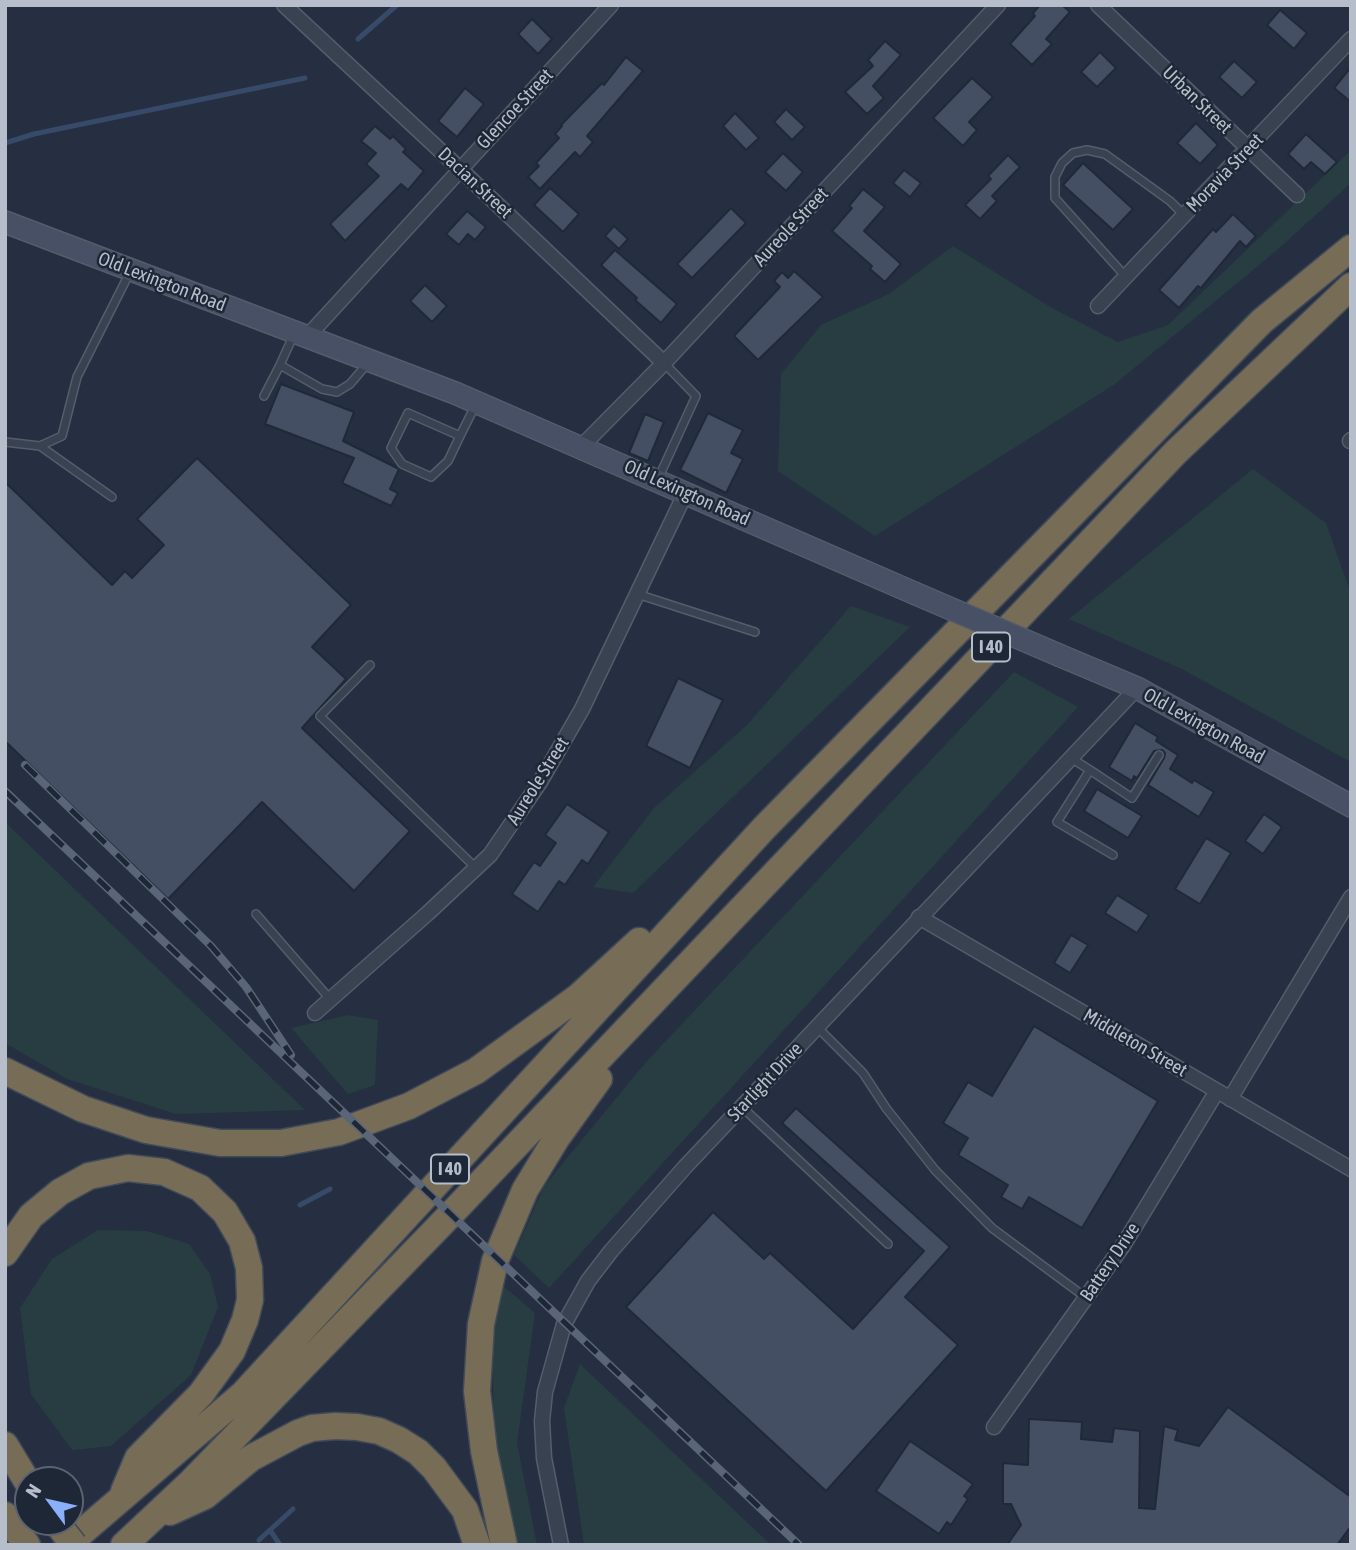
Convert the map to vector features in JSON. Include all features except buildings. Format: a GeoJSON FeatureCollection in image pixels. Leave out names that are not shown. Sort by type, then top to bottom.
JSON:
{"type":"FeatureCollection","features":[{"type":"Feature","properties":{"kind":"highway","name":"I 40"},"geometry":{"type":"LineString","coordinates":[[67,1545],[243,1394],[765,827],[1262,321],[1351,248]]}},
{"type":"Feature","properties":{"kind":"highway","name":"I 40"},"geometry":{"type":"LineString","coordinates":[[124,1545],[152,1520],[648,1009],[1176,452],[1348,289]]}},
{"type":"Feature","properties":{"kind":"highway"},"geometry":{"type":"LineString","coordinates":[[5,1071],[83,1109],[146,1130],[220,1143],[281,1143],[339,1132],[409,1106],[476,1071],[578,997],[765,827]]}},
{"type":"Feature","properties":{"kind":"highway"},"geometry":{"type":"LineString","coordinates":[[504,1545],[484,1451],[477,1391],[481,1324],[495,1261],[525,1190],[556,1139],[648,1009]]}},
{"type":"Feature","properties":{"kind":"highway"},"geometry":{"type":"LineString","coordinates":[[5,1253],[31,1216],[60,1192],[89,1177],[128,1168],[164,1172],[200,1188],[225,1212],[242,1241],[249,1268],[250,1300],[232,1351],[201,1394],[138,1458],[122,1496]]}},
{"type":"Feature","properties":{"kind":"highway"},"geometry":{"type":"LineString","coordinates":[[152,1520],[205,1496],[251,1458],[298,1433],[312,1428],[357,1427],[399,1440],[418,1452],[434,1468],[465,1510],[477,1545]]}},
{"type":"Feature","properties":{"kind":"highway"},"geometry":{"type":"LineString","coordinates":[[5,1445],[18,1466]]}},
{"type":"Feature","properties":{"kind":"highway"},"geometry":{"type":"LineString","coordinates":[[5,1515],[27,1545]]}},
{"type":"Feature","properties":{"kind":"main road","name":"Old Lexington Road"},"geometry":{"type":"LineString","coordinates":[[5,222],[477,402],[686,492],[1137,688],[1351,806]]}},
{"type":"Feature","properties":{"kind":"street","name":"Dacian Street"},"geometry":{"type":"LineString","coordinates":[[284,5],[664,363]]}},
{"type":"Feature","properties":{"kind":"street","name":"Glencoe Street"},"geometry":{"type":"LineString","coordinates":[[301,334],[460,169],[611,5]]}},
{"type":"Feature","properties":{"kind":"street","name":"Aureole Street"},"geometry":{"type":"LineString","coordinates":[[581,447],[664,363],[998,5]]}},
{"type":"Feature","properties":{"kind":"street","name":"Urban Street"},"geometry":{"type":"LineString","coordinates":[[1098,5],[1297,195]]}},
{"type":"Feature","properties":{"kind":"street","name":"Moravia Street"},"geometry":{"type":"LineString","coordinates":[[1098,306],[1351,39]]}},
{"type":"Feature","properties":{"kind":"street","name":"Aureole Street"},"geometry":{"type":"LineString","coordinates":[[315,1013],[490,855],[540,782],[582,709],[686,492]]}},
{"type":"Feature","properties":{"kind":"street","name":"Starlight Drive"},"geometry":{"type":"LineString","coordinates":[[561,1545],[544,1458],[542,1421],[550,1372],[564,1324],[588,1280],[611,1251],[817,1026],[1137,688]]}},
{"type":"Feature","properties":{"kind":"street"},"geometry":{"type":"LineString","coordinates":[[1230,1099],[1351,897]]}},
{"type":"Feature","properties":{"kind":"street","name":"Middleton Street"},"geometry":{"type":"LineString","coordinates":[[919,917],[1351,1168]]}},
{"type":"Feature","properties":{"kind":"street","name":"Battery Drive"},"geometry":{"type":"LineString","coordinates":[[994,1427],[1124,1244],[1217,1091]]}},
{"type":"Feature","properties":{"kind":"lane"},"geometry":{"type":"LineString","coordinates":[[1126,277],[1055,198],[1055,177],[1062,163],[1073,153],[1087,150],[1105,153],[1170,201],[1185,216]]}},
{"type":"Feature","properties":{"kind":"lane"},"geometry":{"type":"LineString","coordinates":[[40,446],[62,436],[77,377],[131,270]]}},
{"type":"Feature","properties":{"kind":"lane"},"geometry":{"type":"LineString","coordinates":[[264,396],[280,365],[301,334]]}},
{"type":"Feature","properties":{"kind":"lane"},"geometry":{"type":"LineString","coordinates":[[280,365],[322,389],[337,392],[351,384],[370,361]]}},
{"type":"Feature","properties":{"kind":"lane"},"geometry":{"type":"LineString","coordinates":[[658,480],[696,396],[664,363]]}},
{"type":"Feature","properties":{"kind":"lane"},"geometry":{"type":"LineString","coordinates":[[460,436],[408,413],[391,448],[402,464],[431,477],[448,461],[477,402]]}},
{"type":"Feature","properties":{"kind":"lane"},"geometry":{"type":"LineString","coordinates":[[5,442],[40,446],[112,497]]}},
{"type":"Feature","properties":{"kind":"lane"},"geometry":{"type":"LineString","coordinates":[[636,594],[755,632]]}},
{"type":"Feature","properties":{"kind":"lane"},"geometry":{"type":"LineString","coordinates":[[370,665],[320,716],[476,868]]}},
{"type":"Feature","properties":{"kind":"lane"},"geometry":{"type":"LineString","coordinates":[[1070,757],[1132,798],[1159,755]]}},
{"type":"Feature","properties":{"kind":"lane"},"geometry":{"type":"LineString","coordinates":[[1090,770],[1057,822],[1113,855]]}},
{"type":"Feature","properties":{"kind":"lane"},"geometry":{"type":"LineString","coordinates":[[256,914],[330,999]]}},
{"type":"Feature","properties":{"kind":"lane"},"geometry":{"type":"LineString","coordinates":[[817,1026],[863,1073],[886,1108],[935,1170],[992,1228],[1086,1298]]}},
{"type":"Feature","properties":{"kind":"lane"},"geometry":{"type":"LineString","coordinates":[[742,1107],[888,1244]]}},
{"type":"Feature","properties":{"kind":"green space"},"geometry":{"type":"Polygon","coordinates":[[[1351,150],[1351,183],[1276,251],[1115,384],[875,536],[778,471],[781,374],[821,325],[889,294],[953,246],[1052,308],[1118,342],[1168,325],[1351,150]]]}},
{"type":"Feature","properties":{"kind":"green space"},"geometry":{"type":"Polygon","coordinates":[[[1253,469],[1326,523],[1351,594],[1351,762],[1182,669],[1069,619],[1253,469]]]}},
{"type":"Feature","properties":{"kind":"green space"},"geometry":{"type":"Polygon","coordinates":[[[851,606],[910,627],[633,893],[593,887],[654,808],[746,726],[851,606]]]}},
{"type":"Feature","properties":{"kind":"green space"},"geometry":{"type":"Polygon","coordinates":[[[1014,672],[1078,707],[549,1288],[514,1255],[544,1186],[646,1062],[1014,672]]]}},
{"type":"Feature","properties":{"kind":"green space"},"geometry":{"type":"Polygon","coordinates":[[[5,822],[305,1110],[176,1114],[67,1079],[5,1043],[5,822]]]}},
{"type":"Feature","properties":{"kind":"green space"},"geometry":{"type":"Polygon","coordinates":[[[348,1015],[378,1020],[375,1085],[348,1094],[291,1028],[348,1015]]]}},
{"type":"Feature","properties":{"kind":"green space"},"geometry":{"type":"Polygon","coordinates":[[[98,1230],[147,1231],[189,1244],[210,1274],[218,1307],[191,1375],[111,1446],[72,1450],[31,1394],[20,1308],[52,1259],[98,1230]]]}},
{"type":"Feature","properties":{"kind":"green space"},"geometry":{"type":"Polygon","coordinates":[[[500,1283],[535,1313],[517,1443],[537,1545],[517,1545],[494,1432],[492,1335],[500,1283]]]}},
{"type":"Feature","properties":{"kind":"green space"},"geometry":{"type":"Polygon","coordinates":[[[580,1364],[771,1545],[584,1545],[564,1408],[580,1364]]]}},
{"type":"Feature","properties":{"kind":"waterway"},"geometry":{"type":"LineString","coordinates":[[358,39],[397,5]]}},
{"type":"Feature","properties":{"kind":"waterway"},"geometry":{"type":"LineString","coordinates":[[5,143],[34,134],[305,78]]}},
{"type":"Feature","properties":{"kind":"waterway"},"geometry":{"type":"LineString","coordinates":[[300,1205],[330,1189]]}},
{"type":"Feature","properties":{"kind":"waterway"},"geometry":{"type":"LineString","coordinates":[[259,1540],[293,1509]]}},
{"type":"Feature","properties":{"kind":"waterway"},"geometry":{"type":"LineString","coordinates":[[270,1530],[280,1545]]}},
{"type":"Feature","properties":{"kind":"railway"},"geometry":{"type":"LineString","coordinates":[[25,765],[211,946],[246,987],[291,1055]]}},
{"type":"Feature","properties":{"kind":"railway"},"geometry":{"type":"LineString","coordinates":[[5,791],[799,1545]]}}]}
